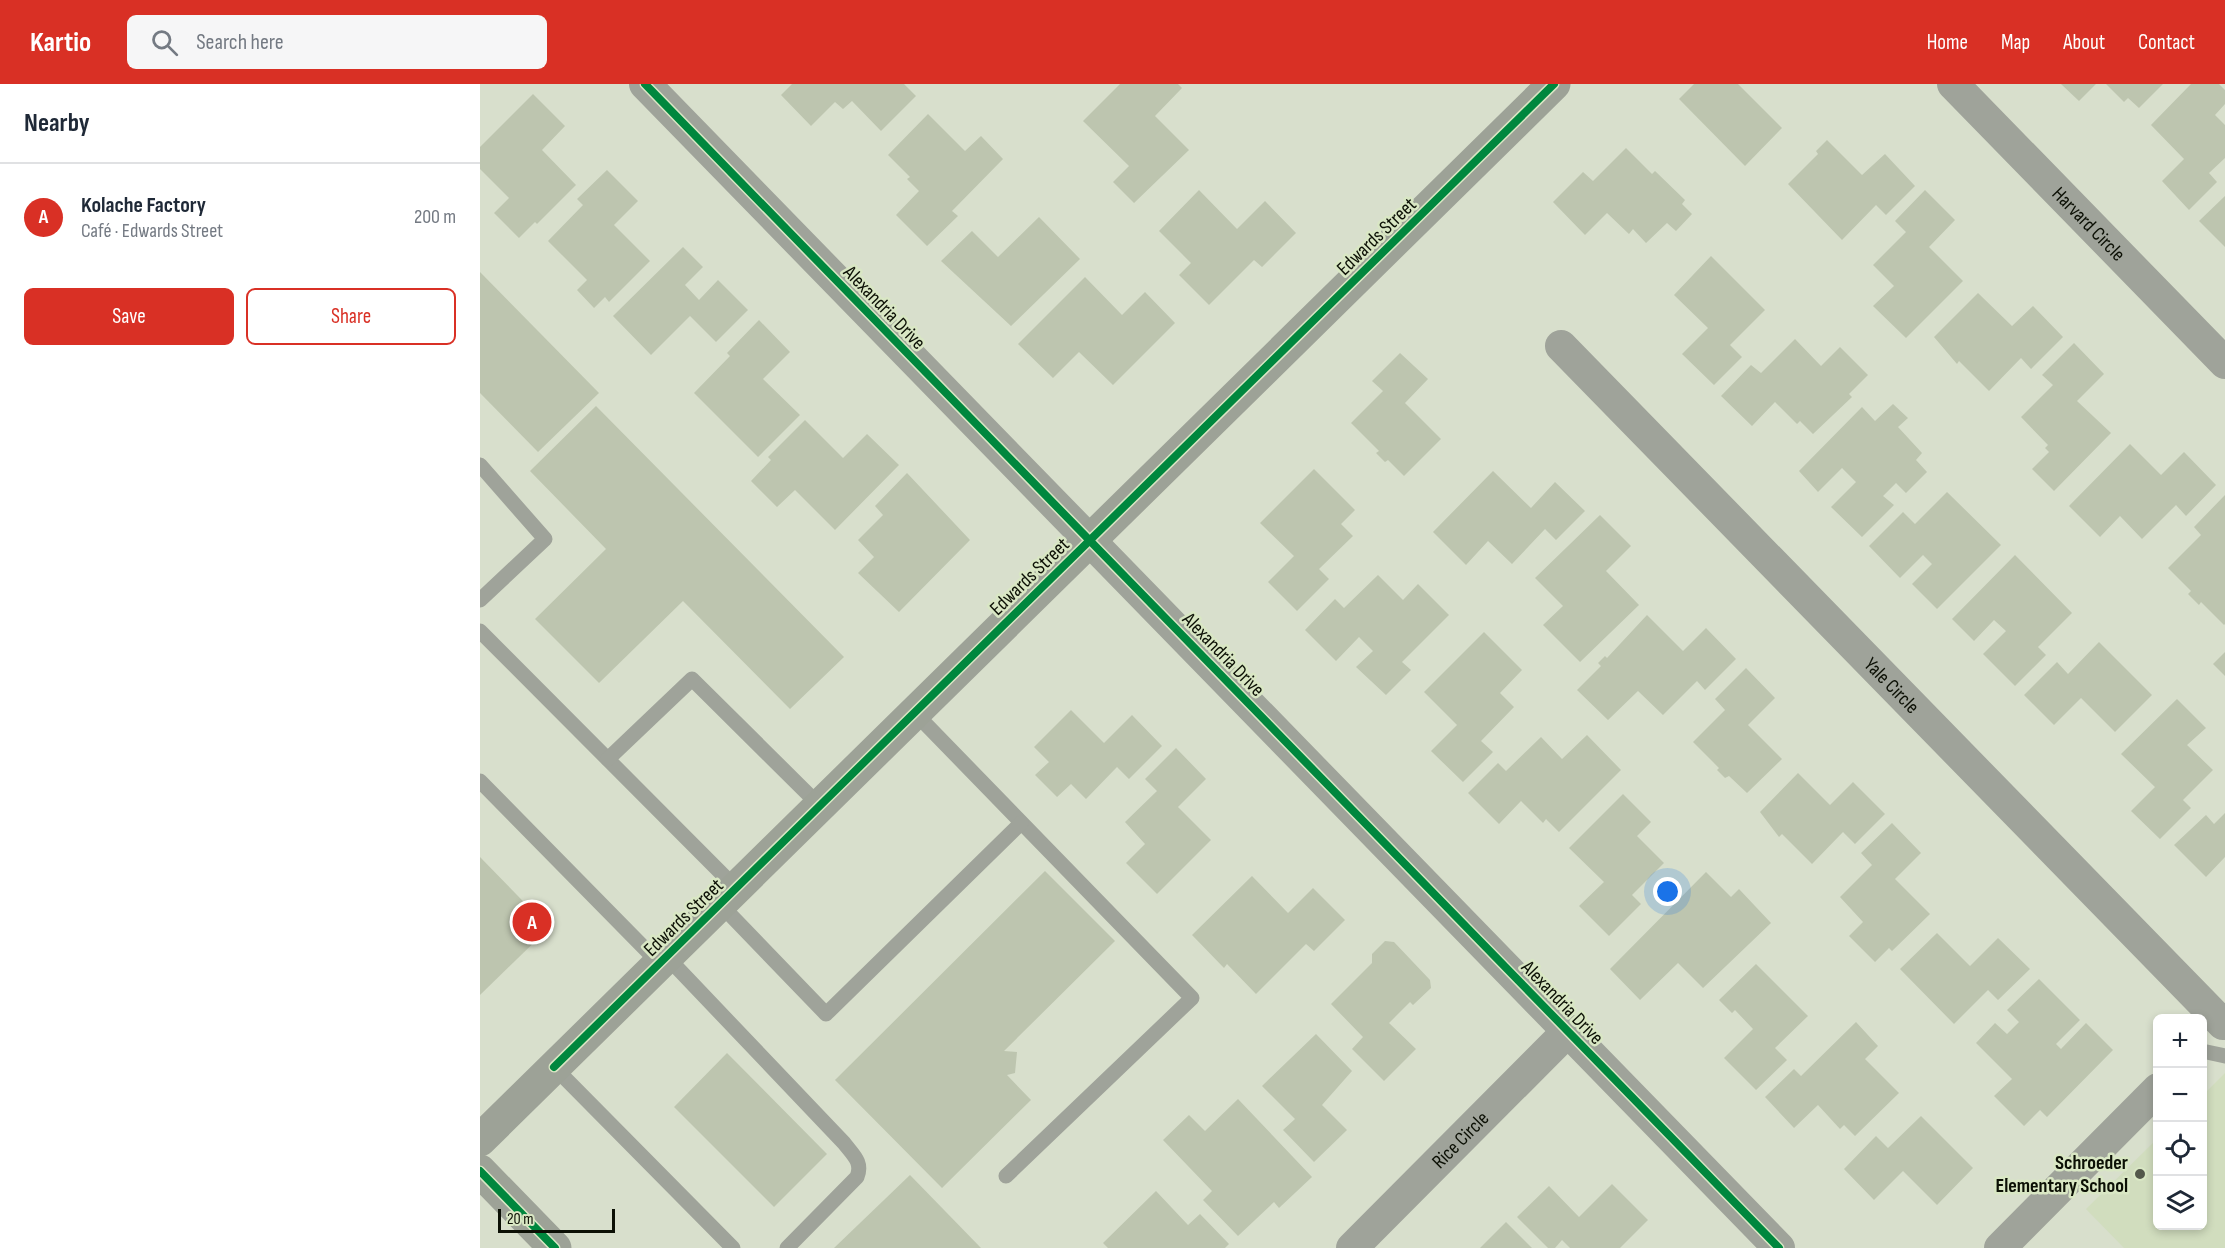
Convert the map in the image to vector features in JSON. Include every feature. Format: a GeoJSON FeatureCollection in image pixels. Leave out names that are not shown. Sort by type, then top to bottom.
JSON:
{"type":"FeatureCollection","features":[{"type":"Feature","properties":{"kind":"street","name":"Alexandria Drive"},"geometry":{"type":"LineString","coordinates":[[645,84],[1779,1248]]}},
{"type":"Feature","properties":{"kind":"street","name":"Edwards Street"},"geometry":{"type":"LineString","coordinates":[[480,1140],[1554,84]]}},
{"type":"Feature","properties":{"kind":"street","name":"Harvard Circle"},"geometry":{"type":"LineString","coordinates":[[1953,84],[2225,363]]}},
{"type":"Feature","properties":{"kind":"street","name":"Yale Circle"},"geometry":{"type":"LineString","coordinates":[[1561,346],[2217,1030]]}},
{"type":"Feature","properties":{"kind":"street","name":"Rice Circle"},"geometry":{"type":"LineString","coordinates":[[1352,1248],[1568,1030]]}},
{"type":"Feature","properties":{"kind":"street"},"geometry":{"type":"LineString","coordinates":[[2000,1248],[2153,1093]]}},
{"type":"Feature","properties":{"kind":"street"},"geometry":{"type":"LineString","coordinates":[[480,1171],[555,1248]]}},
{"type":"Feature","properties":{"kind":"lane"},"geometry":{"type":"LineString","coordinates":[[480,600],[546,539],[483,473]]}},
{"type":"Feature","properties":{"kind":"lane"},"geometry":{"type":"LineString","coordinates":[[480,631],[608,759],[728,896],[826,1014],[1021,823]]}},
{"type":"Feature","properties":{"kind":"lane"},"geometry":{"type":"LineString","coordinates":[[608,759],[692,679],[819,805]]}},
{"type":"Feature","properties":{"kind":"lane"},"geometry":{"type":"LineString","coordinates":[[914,712],[1192,998],[1006,1176]]}},
{"type":"Feature","properties":{"kind":"lane"},"geometry":{"type":"LineString","coordinates":[[480,781],[662,960],[844,1143],[859,1162],[860,1169],[857,1177],[787,1248]]}},
{"type":"Feature","properties":{"kind":"lane"},"geometry":{"type":"LineString","coordinates":[[2207,1052],[2225,1056]]}},
{"type":"Feature","properties":{"kind":"lane"},"geometry":{"type":"LineString","coordinates":[[554,1067],[733,1248]]}},
{"type":"Feature","properties":{"kind":"shaded area","name":"Schroeder Elementary School"},"geometry":{"type":"Polygon","coordinates":[[[2225,1073],[2225,1248],[2124,1248],[2086,1209],[2153,1143],[2153,1230],[2207,1230],[2207,1091],[2225,1073]]]}},
{"type":"Feature","properties":{"kind":"building"},"geometry":{"type":"Polygon","coordinates":[[[792,84],[904,84],[916,96],[881,131],[852,101],[843,109],[835,102],[811,126],[781,95],[792,84]]]}},
{"type":"Feature","properties":{"kind":"building"},"geometry":{"type":"Polygon","coordinates":[[[1120,84],[1178,84],[1182,88],[1155,116],[1189,150],[1134,203],[1113,182],[1129,166],[1083,121],[1120,84]]]}},
{"type":"Feature","properties":{"kind":"building"},"geometry":{"type":"Polygon","coordinates":[[[1694,84],[1738,84],[1782,128],[1745,166],[1679,99],[1694,84]]]}},
{"type":"Feature","properties":{"kind":"building"},"geometry":{"type":"Polygon","coordinates":[[[2061,84],[2096,84],[2079,101],[2061,84]]]}},
{"type":"Feature","properties":{"kind":"building"},"geometry":{"type":"Polygon","coordinates":[[[2106,84],[2163,84],[2139,108],[2128,98],[2124,102],[2106,84]]]}},
{"type":"Feature","properties":{"kind":"building"},"geometry":{"type":"Polygon","coordinates":[[[2191,84],[2219,84],[2225,90],[2225,104],[2215,115],[2225,125],[2225,158],[2209,173],[2217,182],[2189,210],[2162,181],[2184,159],[2151,125],[2191,84]]]}},
{"type":"Feature","properties":{"kind":"building"},"geometry":{"type":"Polygon","coordinates":[[[533,94],[565,126],[542,150],[576,185],[537,224],[535,222],[519,238],[494,213],[509,198],[480,169],[480,147],[533,94]]]}},
{"type":"Feature","properties":{"kind":"building"},"geometry":{"type":"Polygon","coordinates":[[[928,114],[965,151],[981,136],[1003,159],[952,211],[958,216],[927,246],[896,215],[919,191],[907,179],[910,177],[888,155],[928,114]]]}},
{"type":"Feature","properties":{"kind":"building"},"geometry":{"type":"Polygon","coordinates":[[[1827,140],[1862,175],[1885,154],[1915,186],[1886,215],[1876,205],[1842,240],[1788,184],[1818,154],[1816,151],[1827,140]]]}},
{"type":"Feature","properties":{"kind":"building"},"geometry":{"type":"Polygon","coordinates":[[[1626,148],[1652,174],[1655,171],[1685,200],[1682,204],[1692,214],[1676,231],[1667,223],[1646,243],[1633,229],[1629,234],[1607,213],[1585,235],[1553,202],[1583,172],[1593,181],[1626,148]]]}},
{"type":"Feature","properties":{"kind":"building"},"geometry":{"type":"Polygon","coordinates":[[[607,170],[638,201],[614,225],[650,261],[609,302],[605,297],[594,308],[577,290],[587,280],[548,241],[583,205],[577,199],[607,170]]]}},
{"type":"Feature","properties":{"kind":"building"},"geometry":{"type":"Polygon","coordinates":[[[1199,190],[1237,229],[1265,201],[1296,233],[1262,267],[1254,260],[1209,305],[1179,275],[1191,263],[1159,231],[1199,190]]]}},
{"type":"Feature","properties":{"kind":"building"},"geometry":{"type":"Polygon","coordinates":[[[1925,190],[1955,220],[1929,247],[1963,281],[1906,338],[1873,306],[1894,286],[1873,265],[1906,232],[1895,221],[1925,190]]]}},
{"type":"Feature","properties":{"kind":"building"},"geometry":{"type":"Polygon","coordinates":[[[2225,196],[2225,247],[2199,221],[2225,196]]]}},
{"type":"Feature","properties":{"kind":"building"},"geometry":{"type":"Polygon","coordinates":[[[1039,217],[1080,259],[1011,326],[941,261],[972,231],[998,257],[1039,217]]]}},
{"type":"Feature","properties":{"kind":"building"},"geometry":{"type":"Polygon","coordinates":[[[683,247],[703,267],[685,285],[699,300],[718,280],[748,310],[716,342],[690,316],[651,355],[613,316],[683,247]]]}},
{"type":"Feature","properties":{"kind":"building"},"geometry":{"type":"Polygon","coordinates":[[[1711,256],[1765,310],[1730,345],[1742,357],[1714,385],[1682,354],[1708,328],[1674,295],[1711,256]]]}},
{"type":"Feature","properties":{"kind":"building"},"geometry":{"type":"Polygon","coordinates":[[[480,272],[599,393],[538,452],[480,393],[480,272]]]}},
{"type":"Feature","properties":{"kind":"building"},"geometry":{"type":"Polygon","coordinates":[[[1085,277],[1122,315],[1145,292],[1175,323],[1113,385],[1079,352],[1053,378],[1018,344],[1085,277]]]}},
{"type":"Feature","properties":{"kind":"building"},"geometry":{"type":"Polygon","coordinates":[[[1978,293],[2012,326],[2033,306],[2063,337],[2031,369],[2021,358],[1989,391],[1959,361],[1957,364],[1934,337],[1978,293]]]}},
{"type":"Feature","properties":{"kind":"building"},"geometry":{"type":"Polygon","coordinates":[[[759,320],[790,352],[763,379],[800,415],[758,457],[694,393],[730,356],[727,353],[759,320]]]}},
{"type":"Feature","properties":{"kind":"building"},"geometry":{"type":"Polygon","coordinates":[[[1795,339],[1821,366],[1840,347],[1868,375],[1849,394],[1852,397],[1813,434],[1800,421],[1797,424],[1775,402],[1752,426],[1721,396],[1751,365],[1761,373],[1795,339]]]}},
{"type":"Feature","properties":{"kind":"building"},"geometry":{"type":"Polygon","coordinates":[[[2074,343],[2104,374],[2077,401],[2111,433],[2054,491],[2032,469],[2049,452],[2045,448],[2048,445],[2021,417],[2053,385],[2042,375],[2074,343]]]}},
{"type":"Feature","properties":{"kind":"building"},"geometry":{"type":"Polygon","coordinates":[[[1400,353],[1428,379],[1405,403],[1441,439],[1404,476],[1388,460],[1385,462],[1376,453],[1379,451],[1351,423],[1383,391],[1372,381],[1400,353]]]}},
{"type":"Feature","properties":{"kind":"building"},"geometry":{"type":"Polygon","coordinates":[[[1893,404],[1908,418],[1898,427],[1922,453],[1916,460],[1927,472],[1906,493],[1896,483],[1883,496],[1894,505],[1862,537],[1831,507],[1856,482],[1842,468],[1818,492],[1799,471],[1862,407],[1875,421],[1893,404]]]}},
{"type":"Feature","properties":{"kind":"building"},"geometry":{"type":"Polygon","coordinates":[[[596,406],[844,657],[790,709],[683,601],[599,683],[535,619],[606,549],[530,471],[596,406]]]}},
{"type":"Feature","properties":{"kind":"building"},"geometry":{"type":"Polygon","coordinates":[[[805,420],[843,458],[867,434],[899,465],[835,530],[795,490],[777,507],[751,481],[771,460],[768,457],[805,420]]]}},
{"type":"Feature","properties":{"kind":"building"},"geometry":{"type":"Polygon","coordinates":[[[2130,444],[2161,475],[2184,452],[2216,485],[2186,516],[2176,505],[2142,539],[2120,516],[2100,537],[2069,506],[2130,444]]]}},
{"type":"Feature","properties":{"kind":"building"},"geometry":{"type":"Polygon","coordinates":[[[1314,469],[1355,510],[1341,524],[1353,536],[1319,569],[1329,579],[1297,611],[1268,582],[1294,556],[1260,523],[1314,469]]]}},
{"type":"Feature","properties":{"kind":"building"},"geometry":{"type":"Polygon","coordinates":[[[1493,471],[1531,508],[1555,482],[1585,511],[1556,540],[1545,529],[1512,564],[1488,541],[1466,565],[1433,532],[1493,471]]]}},
{"type":"Feature","properties":{"kind":"building"},"geometry":{"type":"Polygon","coordinates":[[[907,473],[970,540],[899,612],[858,573],[874,557],[858,540],[883,515],[875,506],[907,473]]]}},
{"type":"Feature","properties":{"kind":"building"},"geometry":{"type":"Polygon","coordinates":[[[1947,492],[2001,545],[1937,609],[1912,584],[1932,564],[1923,555],[1900,578],[1869,546],[1903,512],[1915,524],[1947,492]]]}},
{"type":"Feature","properties":{"kind":"building"},"geometry":{"type":"Polygon","coordinates":[[[2225,495],[2224,625],[2201,602],[2199,605],[2188,594],[2191,591],[2168,568],[2201,535],[2194,527],[2225,495]]]}},
{"type":"Feature","properties":{"kind":"building"},"geometry":{"type":"Polygon","coordinates":[[[1600,515],[1631,546],[1606,571],[1639,605],[1580,662],[1543,625],[1563,606],[1535,578],[1600,515]]]}},
{"type":"Feature","properties":{"kind":"building"},"geometry":{"type":"Polygon","coordinates":[[[2015,555],[2072,613],[2038,647],[2046,655],[2015,686],[1983,654],[2006,631],[1994,620],[1974,641],[1952,619],[2015,555]]]}},
{"type":"Feature","properties":{"kind":"building"},"geometry":{"type":"Polygon","coordinates":[[[1378,575],[1403,600],[1418,584],[1449,615],[1402,662],[1411,670],[1386,695],[1356,667],[1373,651],[1359,637],[1336,661],[1305,630],[1335,599],[1344,608],[1378,575]]]}},
{"type":"Feature","properties":{"kind":"building"},"geometry":{"type":"Polygon","coordinates":[[[1647,615],[1683,651],[1706,628],[1736,659],[1705,690],[1697,681],[1663,715],[1638,691],[1608,720],[1577,690],[1601,666],[1598,663],[1605,656],[1607,658],[1647,615]]]}},
{"type":"Feature","properties":{"kind":"building"},"geometry":{"type":"Polygon","coordinates":[[[1484,632],[1522,670],[1500,693],[1514,707],[1481,741],[1493,752],[1463,782],[1431,751],[1457,725],[1424,692],[1484,632]]]}},
{"type":"Feature","properties":{"kind":"building"},"geometry":{"type":"Polygon","coordinates":[[[2099,642],[2152,695],[2115,732],[2081,698],[2054,725],[2024,695],[2057,662],[2068,674],[2099,642]]]}},
{"type":"Feature","properties":{"kind":"building"},"geometry":{"type":"Polygon","coordinates":[[[2225,652],[2225,676],[2213,664],[2225,652]]]}},
{"type":"Feature","properties":{"kind":"building"},"geometry":{"type":"Polygon","coordinates":[[[1746,668],[1775,698],[1748,725],[1782,759],[1747,793],[1729,776],[1725,778],[1717,770],[1719,768],[1693,742],[1725,710],[1715,699],[1746,668]]]}},
{"type":"Feature","properties":{"kind":"building"},"geometry":{"type":"Polygon","coordinates":[[[2177,699],[2206,728],[2187,745],[2213,770],[2183,800],[2191,808],[2160,839],[2131,811],[2155,787],[2121,754],[2177,699]]]}},
{"type":"Feature","properties":{"kind":"building"},"geometry":{"type":"Polygon","coordinates":[[[1071,710],[1104,743],[1132,715],[1162,746],[1129,779],[1117,767],[1086,799],[1071,784],[1057,797],[1035,775],[1049,762],[1034,747],[1071,710]]]}},
{"type":"Feature","properties":{"kind":"building"},"geometry":{"type":"Polygon","coordinates":[[[1587,735],[1621,770],[1559,832],[1546,819],[1543,823],[1521,801],[1499,824],[1468,793],[1498,763],[1506,771],[1541,737],[1562,759],[1587,735]]]}},
{"type":"Feature","properties":{"kind":"building"},"geometry":{"type":"Polygon","coordinates":[[[1176,748],[1206,779],[1178,807],[1211,840],[1157,894],[1126,863],[1145,844],[1125,822],[1157,791],[1145,779],[1176,748]]]}},
{"type":"Feature","properties":{"kind":"building"},"geometry":{"type":"Polygon","coordinates":[[[1798,773],[1830,805],[1853,782],[1885,814],[1855,844],[1843,832],[1812,864],[1782,834],[1779,837],[1760,812],[1798,773]]]}},
{"type":"Feature","properties":{"kind":"building"},"geometry":{"type":"Polygon","coordinates":[[[1623,794],[1651,822],[1637,836],[1664,863],[1632,895],[1641,904],[1609,936],[1579,906],[1604,882],[1569,848],[1623,794]]]}},
{"type":"Feature","properties":{"kind":"building"},"geometry":{"type":"Polygon","coordinates":[[[2225,813],[2225,857],[2206,877],[2174,845],[2206,815],[2214,824],[2225,813]]]}},
{"type":"Feature","properties":{"kind":"building"},"geometry":{"type":"Polygon","coordinates":[[[1892,823],[1921,853],[1895,879],[1930,914],[1892,951],[1889,948],[1875,962],[1849,936],[1863,922],[1840,897],[1872,865],[1861,853],[1892,823]]]}},
{"type":"Feature","properties":{"kind":"building"},"geometry":{"type":"Polygon","coordinates":[[[480,857],[549,928],[480,995],[480,857]]]}},
{"type":"Feature","properties":{"kind":"building"},"geometry":{"type":"Polygon","coordinates":[[[1045,871],[1115,941],[1004,1051],[1017,1052],[1015,1073],[1007,1075],[1031,1100],[942,1188],[835,1080],[1045,871]]]}},
{"type":"Feature","properties":{"kind":"building"},"geometry":{"type":"Polygon","coordinates":[[[1706,872],[1731,897],[1739,889],[1771,923],[1703,988],[1678,963],[1640,1000],[1610,969],[1706,872]]]}},
{"type":"Feature","properties":{"kind":"building"},"geometry":{"type":"Polygon","coordinates":[[[1252,876],[1288,913],[1313,888],[1345,920],[1314,951],[1306,944],[1256,994],[1227,964],[1224,968],[1192,935],[1252,876]]]}},
{"type":"Feature","properties":{"kind":"building"},"geometry":{"type":"Polygon","coordinates":[[[1937,933],[1970,966],[1998,938],[2030,969],[1998,1000],[1988,990],[1954,1024],[1900,969],[1937,933]]]}},
{"type":"Feature","properties":{"kind":"building"},"geometry":{"type":"Polygon","coordinates":[[[1385,941],[1394,942],[1430,980],[1431,988],[1413,1005],[1410,1002],[1389,1023],[1416,1049],[1384,1081],[1352,1049],[1363,1037],[1331,1004],[1372,963],[1372,954],[1385,941]]]}},
{"type":"Feature","properties":{"kind":"building"},"geometry":{"type":"Polygon","coordinates":[[[1756,964],[1808,1016],[1775,1048],[1787,1060],[1756,1090],[1724,1058],[1753,1029],[1735,1010],[1732,1013],[1719,1000],[1756,964]]]}},
{"type":"Feature","properties":{"kind":"building"},"geometry":{"type":"Polygon","coordinates":[[[2039,979],[2080,1020],[2056,1044],[2061,1049],[2086,1023],[2113,1050],[2047,1117],[2040,1110],[2024,1126],[1994,1096],[2012,1079],[1976,1043],[1995,1023],[2007,1034],[2019,1022],[2007,1010],[2039,979]]]}},
{"type":"Feature","properties":{"kind":"building"},"geometry":{"type":"Polygon","coordinates":[[[1856,1022],[1878,1046],[1865,1059],[1899,1093],[1855,1136],[1844,1125],[1840,1129],[1818,1105],[1794,1128],[1765,1097],[1794,1069],[1801,1076],[1856,1022]]]}},
{"type":"Feature","properties":{"kind":"building"},"geometry":{"type":"Polygon","coordinates":[[[1316,1034],[1352,1071],[1322,1105],[1347,1130],[1314,1162],[1283,1130],[1295,1119],[1262,1086],[1316,1034]]]}},
{"type":"Feature","properties":{"kind":"building"},"geometry":{"type":"Polygon","coordinates":[[[727,1053],[827,1154],[774,1207],[674,1107],[727,1053]]]}},
{"type":"Feature","properties":{"kind":"building"},"geometry":{"type":"Polygon","coordinates":[[[1238,1099],[1312,1177],[1279,1208],[1274,1202],[1238,1236],[1203,1200],[1212,1191],[1163,1140],[1189,1115],[1205,1131],[1238,1099]]]}},
{"type":"Feature","properties":{"kind":"building"},"geometry":{"type":"Polygon","coordinates":[[[1921,1116],[1973,1168],[1937,1205],[1903,1171],[1874,1200],[1844,1169],[1876,1136],[1888,1148],[1921,1116]]]}},
{"type":"Feature","properties":{"kind":"building"},"geometry":{"type":"Polygon","coordinates":[[[910,1175],[981,1248],[834,1248],[910,1175]]]}},
{"type":"Feature","properties":{"kind":"building"},"geometry":{"type":"Polygon","coordinates":[[[1612,1184],[1648,1220],[1620,1248],[1570,1248],[1562,1240],[1555,1248],[1548,1248],[1517,1217],[1549,1186],[1579,1217],[1612,1184]]]}},
{"type":"Feature","properties":{"kind":"building"},"geometry":{"type":"Polygon","coordinates":[[[1156,1191],[1188,1225],[1200,1214],[1229,1244],[1225,1248],[1108,1248],[1103,1243],[1156,1191]]]}},
{"type":"Feature","properties":{"kind":"building"},"geometry":{"type":"Polygon","coordinates":[[[1506,1222],[1532,1248],[1480,1248],[1506,1222]]]}},
{"type":"Feature","properties":{"kind":"cycle path"},"geometry":{"type":"LineString","coordinates":[[645,84],[1779,1248]]}},
{"type":"Feature","properties":{"kind":"cycle path"},"geometry":{"type":"LineString","coordinates":[[554,1067],[1554,84]]}},
{"type":"Feature","properties":{"kind":"cycle path"},"geometry":{"type":"LineString","coordinates":[[480,1171],[555,1248]]}},
{"type":"Feature","properties":{"kind":"place","name":"Kolache Factory"},"geometry":{"type":"Point","coordinates":[532,922]}},
{"type":"Feature","properties":{"kind":"place","name":"Schroeder Elementary School"},"geometry":{"type":"Point","coordinates":[2140,1174]}}]}
